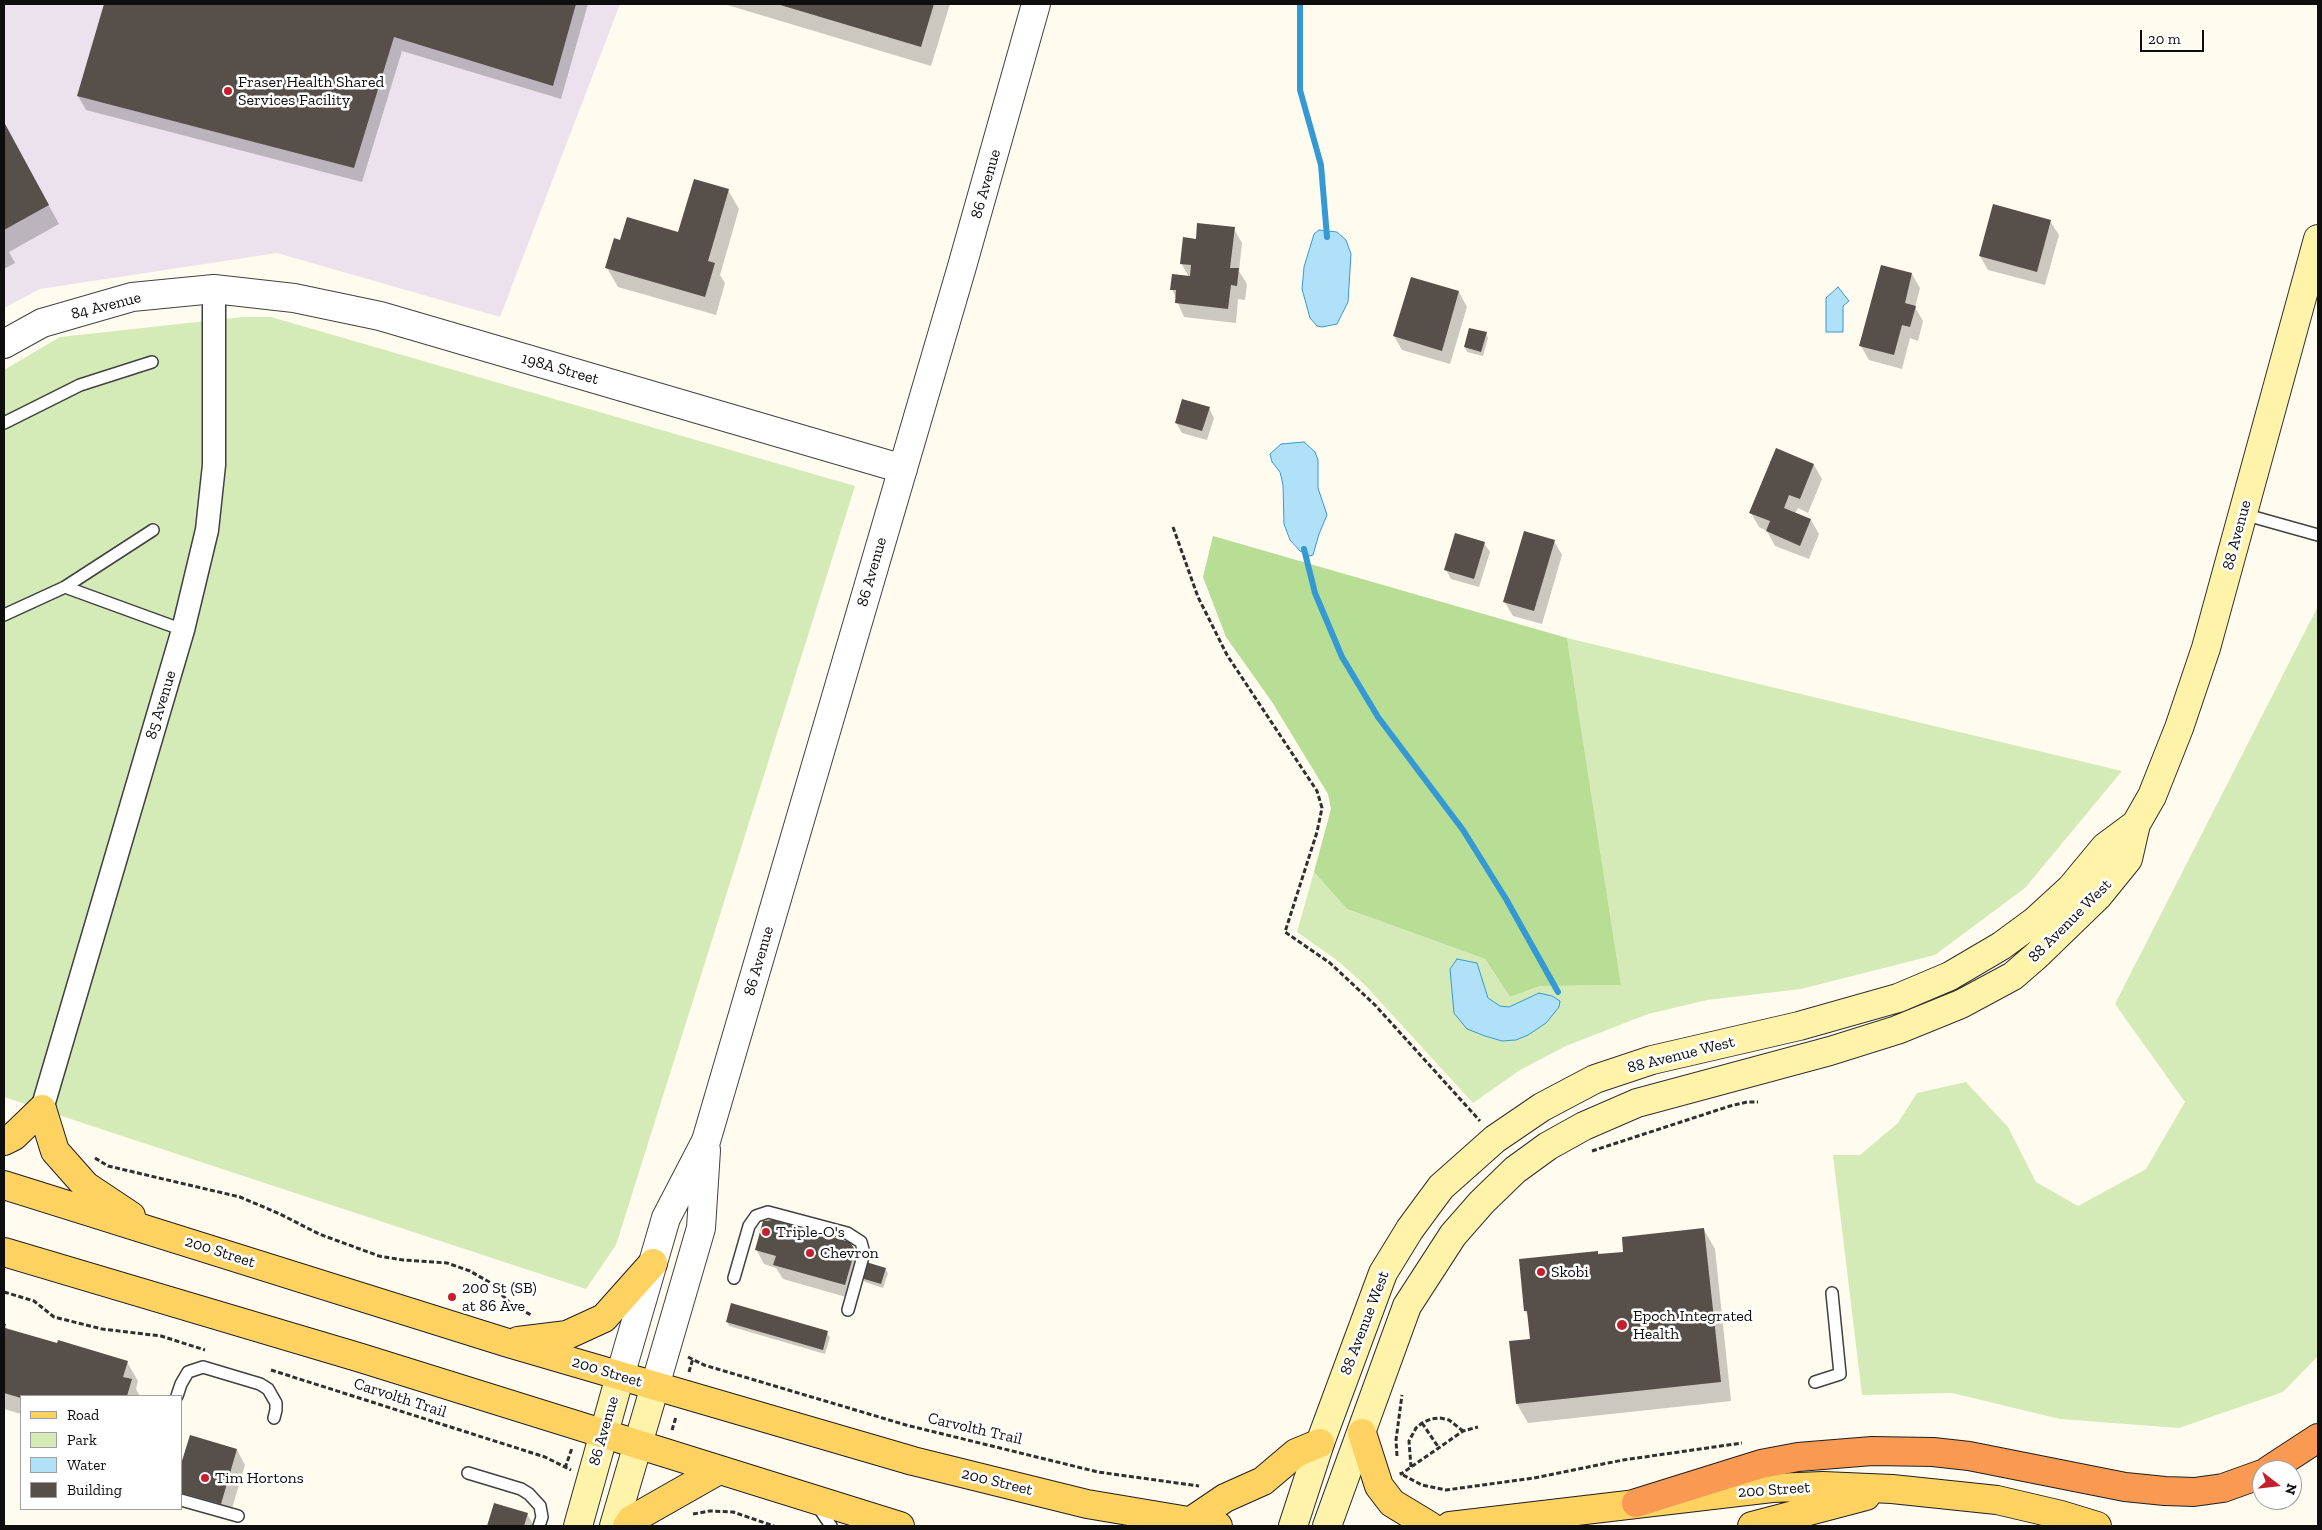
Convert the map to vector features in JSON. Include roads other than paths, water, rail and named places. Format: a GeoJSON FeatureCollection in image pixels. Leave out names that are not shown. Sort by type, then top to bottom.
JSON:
{"type":"FeatureCollection","features":[{"type":"Feature","properties":{"kind":"highway"},"geometry":{"type":"LineString","coordinates":[[2284,1460],[2318,1438]]}},
{"type":"Feature","properties":{"kind":"highway"},"geometry":{"type":"LineString","coordinates":[[1636,1503],[1761,1464],[1798,1457],[1872,1451],[1933,1452],[1969,1456],[2124,1487],[2165,1491],[2194,1492],[2223,1488],[2252,1478]]}},
{"type":"Feature","properties":{"kind":"main road","name":"88 Avenue"},"geometry":{"type":"LineString","coordinates":[[2136,824],[2152,796],[2206,648],[2318,238]]}},
{"type":"Feature","properties":{"kind":"main road","name":"88 Avenue West"},"geometry":{"type":"LineString","coordinates":[[1327,1526],[1407,1306],[1453,1235],[1482,1202],[1515,1170],[1548,1146],[1584,1126],[1636,1103],[1830,1051],[1897,1030],[1961,1004],[2012,976],[2050,944],[2098,896],[2128,859],[2136,824]]}},
{"type":"Feature","properties":{"kind":"main road","name":"88 Avenue West"},"geometry":{"type":"LineString","coordinates":[[1293,1526],[1320,1443],[1383,1273],[1410,1229],[1441,1187],[1495,1139],[1542,1107],[1595,1079],[1652,1060],[1782,1031],[1898,998],[1950,976],[2001,946],[2035,921],[2071,888],[2105,847],[2136,824]]}},
{"type":"Feature","properties":{"kind":"main road"},"geometry":{"type":"LineString","coordinates":[[4,1141],[14,1136],[42,1109],[55,1151],[86,1186],[155,1232]]}},
{"type":"Feature","properties":{"kind":"main road","name":"200 Street"},"geometry":{"type":"LineString","coordinates":[[4,1186],[508,1343],[913,1461],[1088,1504],[1218,1526]]}},
{"type":"Feature","properties":{"kind":"main road"},"geometry":{"type":"LineString","coordinates":[[4,1252],[352,1355],[900,1526]]}},
{"type":"Feature","properties":{"kind":"main road"},"geometry":{"type":"LineString","coordinates":[[508,1343],[567,1335],[604,1318],[653,1263]]}},
{"type":"Feature","properties":{"kind":"main road","name":"86 Avenue"},"geometry":{"type":"LineString","coordinates":[[578,1526],[620,1376]]}},
{"type":"Feature","properties":{"kind":"main road","name":"86 Avenue"},"geometry":{"type":"LineString","coordinates":[[614,1526],[655,1386]]}},
{"type":"Feature","properties":{"kind":"main road"},"geometry":{"type":"LineString","coordinates":[[1362,1433],[1379,1486],[1392,1503],[1430,1526]]}},
{"type":"Feature","properties":{"kind":"main road"},"geometry":{"type":"LineString","coordinates":[[1191,1521],[1225,1498],[1262,1481],[1296,1453],[1320,1443]]}},
{"type":"Feature","properties":{"kind":"main road"},"geometry":{"type":"LineString","coordinates":[[626,1526],[631,1520],[719,1470]]}},
{"type":"Feature","properties":{"kind":"main road","name":"200 Street"},"geometry":{"type":"LineString","coordinates":[[1450,1526],[1772,1488],[1823,1486],[1892,1489],[1997,1500],[2061,1515],[2097,1526]]}},
{"type":"Feature","properties":{"kind":"main road"},"geometry":{"type":"LineString","coordinates":[[1752,1526],[1892,1489]]}},
{"type":"Feature","properties":{"kind":"street","name":"86 Avenue"},"geometry":{"type":"LineString","coordinates":[[620,1376],[666,1218],[706,1141],[903,469],[1036,4]]}},
{"type":"Feature","properties":{"kind":"street","name":"198A Street"},"geometry":{"type":"LineString","coordinates":[[214,289],[294,298],[380,316],[903,469]]}},
{"type":"Feature","properties":{"kind":"street","name":"84 Avenue"},"geometry":{"type":"LineString","coordinates":[[4,344],[42,323],[132,297],[214,289]]}},
{"type":"Feature","properties":{"kind":"street","name":"85 Avenue"},"geometry":{"type":"LineString","coordinates":[[42,1109],[184,630],[207,530],[214,465],[214,289]]}},
{"type":"Feature","properties":{"kind":"street","name":"86 Avenue"},"geometry":{"type":"LineString","coordinates":[[655,1386],[701,1228],[706,1141]]}},
{"type":"Feature","properties":{"kind":"lane"},"geometry":{"type":"LineString","coordinates":[[4,423],[80,385],[152,362]]}},
{"type":"Feature","properties":{"kind":"lane"},"geometry":{"type":"LineString","coordinates":[[2243,514],[2318,535]]}},
{"type":"Feature","properties":{"kind":"lane"},"geometry":{"type":"LineString","coordinates":[[4,615],[65,587],[153,530]]}},
{"type":"Feature","properties":{"kind":"lane"},"geometry":{"type":"LineString","coordinates":[[65,587],[184,630]]}},
{"type":"Feature","properties":{"kind":"lane"},"geometry":{"type":"LineString","coordinates":[[734,1278],[749,1226],[756,1216],[768,1212],[847,1232],[861,1242],[864,1253],[848,1310]]}},
{"type":"Feature","properties":{"kind":"lane"},"geometry":{"type":"LineString","coordinates":[[1815,1382],[1840,1374],[1832,1293]]}},
{"type":"Feature","properties":{"kind":"lane"},"geometry":{"type":"LineString","coordinates":[[177,1395],[188,1372],[203,1367],[260,1384],[268,1390],[276,1403],[274,1418]]}},
{"type":"Feature","properties":{"kind":"lane"},"geometry":{"type":"LineString","coordinates":[[468,1474],[521,1489],[529,1494],[540,1506],[542,1516],[539,1526]]}},
{"type":"Feature","properties":{"kind":"lane"},"geometry":{"type":"LineString","coordinates":[[814,1499],[830,1526]]}},
{"type":"Feature","properties":{"kind":"lane"},"geometry":{"type":"LineString","coordinates":[[182,1500],[238,1516]]}},
{"type":"Feature","properties":{"kind":"water"},"geometry":{"type":"Polygon","coordinates":[[[1319,230],[1337,232],[1346,240],[1351,254],[1348,302],[1337,324],[1322,327],[1317,326],[1310,318],[1302,289],[1304,267],[1314,234],[1319,230]]]}},
{"type":"Feature","properties":{"kind":"water"},"geometry":{"type":"Polygon","coordinates":[[[1838,287],[1849,301],[1843,306],[1843,332],[1826,332],[1826,298],[1838,287]]]}},
{"type":"Feature","properties":{"kind":"water"},"geometry":{"type":"Polygon","coordinates":[[[1304,442],[1315,452],[1318,460],[1318,488],[1327,515],[1313,555],[1310,556],[1300,551],[1290,540],[1284,524],[1283,485],[1280,472],[1272,462],[1270,454],[1281,444],[1304,442]]]}},
{"type":"Feature","properties":{"kind":"water"},"geometry":{"type":"Polygon","coordinates":[[[1457,959],[1477,963],[1488,998],[1500,1006],[1509,1007],[1539,993],[1552,996],[1560,1001],[1559,1007],[1546,1023],[1528,1035],[1516,1040],[1502,1041],[1467,1029],[1454,1013],[1450,969],[1457,959]]]}},
{"type":"Feature","properties":{"kind":"waterway"},"geometry":{"type":"LineString","coordinates":[[1300,4],[1300,90],[1321,165],[1327,237]]}},
{"type":"Feature","properties":{"kind":"waterway"},"geometry":{"type":"LineString","coordinates":[[1304,549],[1315,593],[1342,657],[1378,717],[1463,830],[1506,899],[1558,992]]}},
{"type":"Feature","properties":{"kind":"place","name":"Fraser Health Shared Services Facility"},"geometry":{"type":"Point","coordinates":[228,91]}},
{"type":"Feature","properties":{"kind":"place","name":"Triple-O's"},"geometry":{"type":"Point","coordinates":[766,1232]}},
{"type":"Feature","properties":{"kind":"place","name":"Chevron"},"geometry":{"type":"Point","coordinates":[810,1253]}},
{"type":"Feature","properties":{"kind":"place","name":"Skobi"},"geometry":{"type":"Point","coordinates":[1541,1272]}},
{"type":"Feature","properties":{"kind":"place","name":"200 St (SB) at 86 Ave"},"geometry":{"type":"Point","coordinates":[452,1297]}},
{"type":"Feature","properties":{"kind":"place","name":"Epoch Integrated Health"},"geometry":{"type":"Point","coordinates":[1622,1325]}},
{"type":"Feature","properties":{"kind":"place","name":"Tim Hortons"},"geometry":{"type":"Point","coordinates":[205,1478]}}]}
